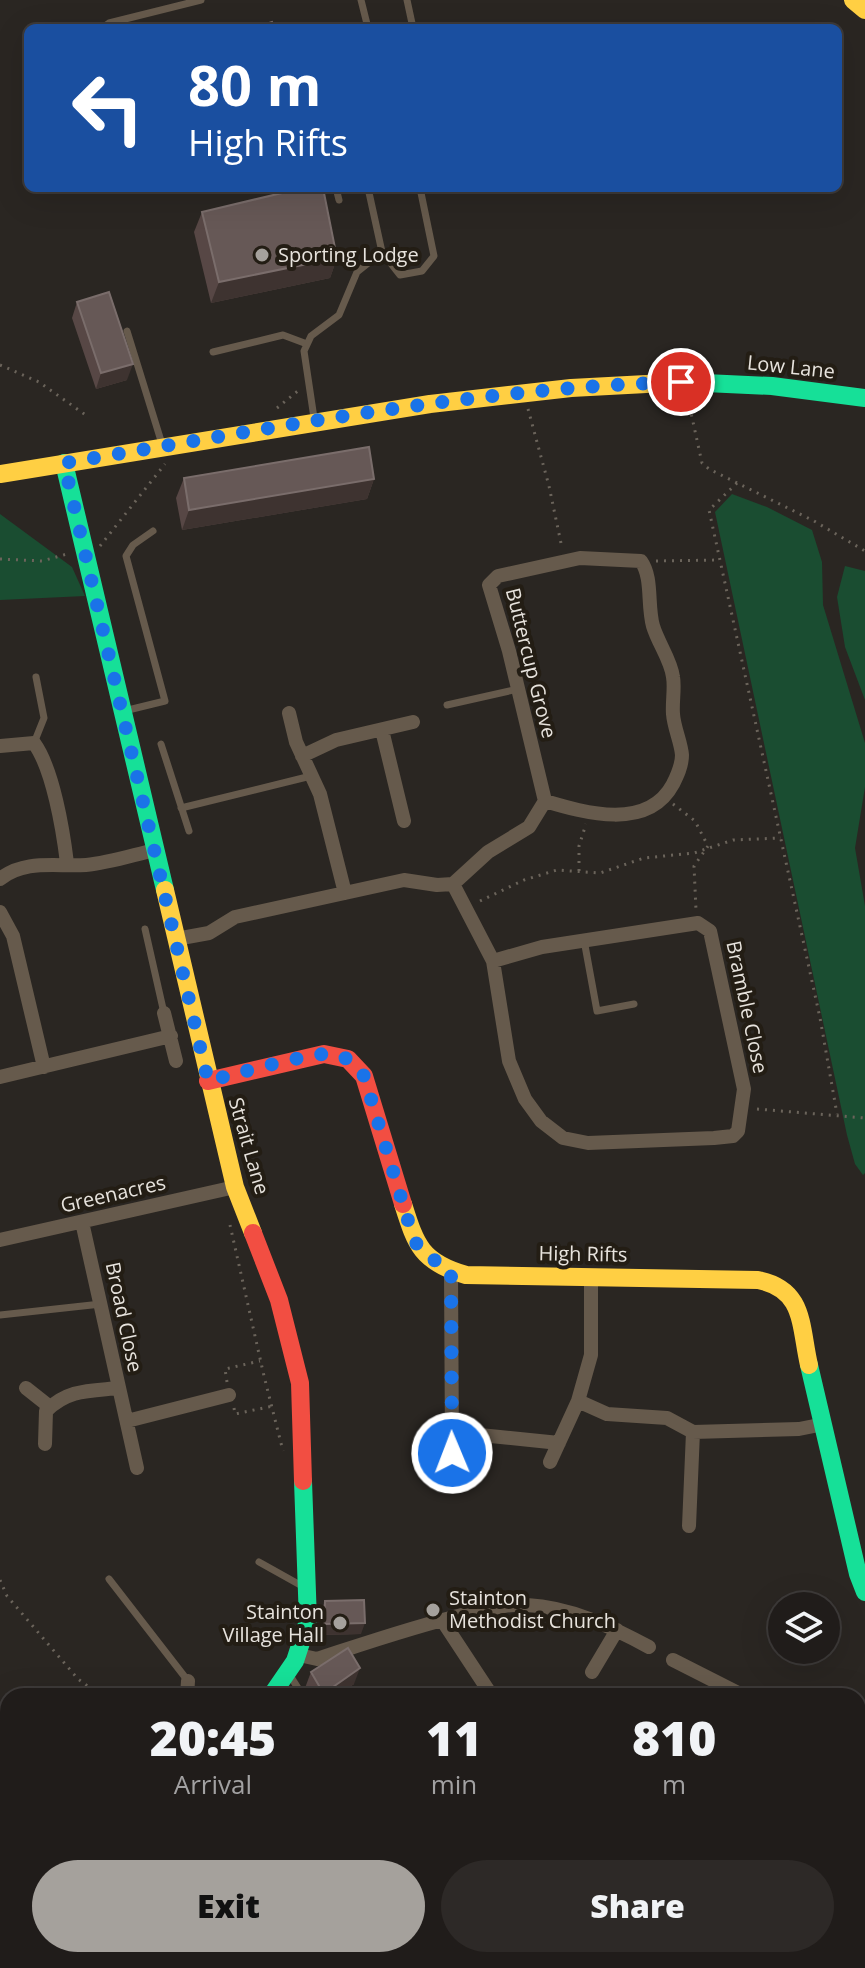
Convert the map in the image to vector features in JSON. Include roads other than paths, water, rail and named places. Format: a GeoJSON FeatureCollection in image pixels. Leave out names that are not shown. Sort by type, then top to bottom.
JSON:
{"type":"FeatureCollection","features":[{"type":"Feature","properties":{"kind":"main road"},"geometry":{"type":"LineString","coordinates":[[853,0],[865,10]]}},
{"type":"Feature","properties":{"kind":"main road","name":"Low Lane"},"geometry":{"type":"LineString","coordinates":[[0,474],[64,463],[165,454],[315,420],[604,384],[750,384],[865,398]]}},
{"type":"Feature","properties":{"kind":"main road","name":"Strait Lane"},"geometry":{"type":"LineString","coordinates":[[64,463],[235,1187],[279,1300],[300,1383],[308,1621],[299,1655],[277,1688]]}},
{"type":"Feature","properties":{"kind":"main road"},"geometry":{"type":"LineString","coordinates":[[208,1081],[324,1054],[348,1059],[364,1076],[414,1240],[422,1252],[451,1271]]}},
{"type":"Feature","properties":{"kind":"main road","name":"High Rifts"},"geometry":{"type":"LineString","coordinates":[[451,1271],[466,1275],[758,1280],[788,1289],[794,1300],[858,1574],[865,1592]]}},
{"type":"Feature","properties":{"kind":"street","name":"Buttercup Grove"},"geometry":{"type":"LineString","coordinates":[[580,558],[641,561],[647,570],[651,619],[674,678],[671,697],[673,722],[682,755],[679,773],[667,794],[645,810],[611,816],[545,801],[518,689],[489,585],[498,576],[580,558]]}},
{"type":"Feature","properties":{"kind":"street"},"geometry":{"type":"LineString","coordinates":[[289,713],[302,756],[320,794],[345,893]]}},
{"type":"Feature","properties":{"kind":"street"},"geometry":{"type":"LineString","coordinates":[[302,756],[336,740],[413,722]]}},
{"type":"Feature","properties":{"kind":"street"},"geometry":{"type":"LineString","coordinates":[[382,730],[404,821]]}},
{"type":"Feature","properties":{"kind":"street"},"geometry":{"type":"LineString","coordinates":[[0,746],[34,743],[44,756],[65,841],[67,863]]}},
{"type":"Feature","properties":{"kind":"street"},"geometry":{"type":"LineString","coordinates":[[176,939],[209,933],[235,917],[404,880],[453,884],[488,852],[529,827],[545,801]]}},
{"type":"Feature","properties":{"kind":"street"},"geometry":{"type":"LineString","coordinates":[[0,879],[21,867],[67,863],[85,865],[155,850]]}},
{"type":"Feature","properties":{"kind":"street"},"geometry":{"type":"LineString","coordinates":[[453,884],[493,961],[542,947],[584,940]]}},
{"type":"Feature","properties":{"kind":"street"},"geometry":{"type":"LineString","coordinates":[[0,912],[13,936],[44,1067]]}},
{"type":"Feature","properties":{"kind":"street","name":"Bramble Close"},"geometry":{"type":"LineString","coordinates":[[493,961],[509,1061],[525,1099],[541,1121],[563,1138],[588,1143],[733,1136],[738,1131],[744,1089],[710,931],[698,923],[584,940]]}},
{"type":"Feature","properties":{"kind":"street"},"geometry":{"type":"LineString","coordinates":[[164,1013],[176,1061]]}},
{"type":"Feature","properties":{"kind":"street"},"geometry":{"type":"LineString","coordinates":[[0,1077],[171,1036]]}},
{"type":"Feature","properties":{"kind":"street","name":"Greenacres"},"geometry":{"type":"LineString","coordinates":[[0,1240],[235,1187]]}},
{"type":"Feature","properties":{"kind":"street","name":"Broad Close"},"geometry":{"type":"LineString","coordinates":[[82,1222],[137,1468]]}},
{"type":"Feature","properties":{"kind":"street"},"geometry":{"type":"LineString","coordinates":[[451,1271],[452,1453]]}},
{"type":"Feature","properties":{"kind":"street"},"geometry":{"type":"LineString","coordinates":[[550,1462],[578,1401],[591,1355],[591,1276]]}},
{"type":"Feature","properties":{"kind":"street"},"geometry":{"type":"LineString","coordinates":[[26,1388],[50,1407]]}},
{"type":"Feature","properties":{"kind":"street"},"geometry":{"type":"LineString","coordinates":[[45,1444],[46,1411],[59,1398],[78,1392],[119,1388]]}},
{"type":"Feature","properties":{"kind":"street"},"geometry":{"type":"LineString","coordinates":[[127,1421],[229,1395]]}},
{"type":"Feature","properties":{"kind":"street"},"geometry":{"type":"LineString","coordinates":[[578,1401],[607,1414],[667,1418],[693,1432],[799,1429],[824,1424]]}},
{"type":"Feature","properties":{"kind":"street"},"geometry":{"type":"LineString","coordinates":[[451,1432],[559,1443]]}},
{"type":"Feature","properties":{"kind":"street"},"geometry":{"type":"LineString","coordinates":[[689,1526],[693,1432]]}},
{"type":"Feature","properties":{"kind":"street"},"geometry":{"type":"LineString","coordinates":[[299,1655],[317,1659],[442,1620],[497,1607],[527,1605],[570,1613],[617,1630],[649,1647]]}},
{"type":"Feature","properties":{"kind":"street"},"geometry":{"type":"LineString","coordinates":[[442,1620],[487,1688]]}},
{"type":"Feature","properties":{"kind":"street"},"geometry":{"type":"LineString","coordinates":[[592,1672],[617,1630]]}},
{"type":"Feature","properties":{"kind":"street"},"geometry":{"type":"LineString","coordinates":[[673,1660],[728,1688]]}},
{"type":"Feature","properties":{"kind":"lane"},"geometry":{"type":"LineString","coordinates":[[108,24],[201,0]]}},
{"type":"Feature","properties":{"kind":"lane"},"geometry":{"type":"LineString","coordinates":[[361,0],[367,24]]}},
{"type":"Feature","properties":{"kind":"lane"},"geometry":{"type":"LineString","coordinates":[[407,0],[412,24]]}},
{"type":"Feature","properties":{"kind":"lane"},"geometry":{"type":"LineString","coordinates":[[337,192],[339,200]]}},
{"type":"Feature","properties":{"kind":"lane"},"geometry":{"type":"LineString","coordinates":[[369,192],[382,252],[400,275],[422,271],[435,250],[421,192]]}},
{"type":"Feature","properties":{"kind":"lane"},"geometry":{"type":"LineString","coordinates":[[315,420],[304,351],[311,336],[339,315],[357,272],[382,252]]}},
{"type":"Feature","properties":{"kind":"lane"},"geometry":{"type":"LineString","coordinates":[[127,331],[165,454]]}},
{"type":"Feature","properties":{"kind":"lane"},"geometry":{"type":"LineString","coordinates":[[213,352],[283,335],[307,344]]}},
{"type":"Feature","properties":{"kind":"lane"},"geometry":{"type":"LineString","coordinates":[[123,711],[165,701],[126,556],[133,545],[153,531]]}},
{"type":"Feature","properties":{"kind":"lane"},"geometry":{"type":"LineString","coordinates":[[34,743],[44,718],[36,677]]}},
{"type":"Feature","properties":{"kind":"lane"},"geometry":{"type":"LineString","coordinates":[[447,705],[518,689]]}},
{"type":"Feature","properties":{"kind":"lane"},"geometry":{"type":"LineString","coordinates":[[161,744],[189,831]]}},
{"type":"Feature","properties":{"kind":"lane"},"geometry":{"type":"LineString","coordinates":[[181,808],[311,776]]}},
{"type":"Feature","properties":{"kind":"lane"},"geometry":{"type":"LineString","coordinates":[[145,929],[164,1013]]}},
{"type":"Feature","properties":{"kind":"lane"},"geometry":{"type":"LineString","coordinates":[[584,940],[597,1011],[634,1004]]}},
{"type":"Feature","properties":{"kind":"lane"},"geometry":{"type":"LineString","coordinates":[[0,1315],[101,1304]]}},
{"type":"Feature","properties":{"kind":"lane"},"geometry":{"type":"LineString","coordinates":[[259,1562],[307,1590]]}},
{"type":"Feature","properties":{"kind":"lane"},"geometry":{"type":"LineString","coordinates":[[109,1579],[187,1688]]}},
{"type":"Feature","properties":{"kind":"lane"},"geometry":{"type":"LineString","coordinates":[[288,1673],[298,1688]]}},
{"type":"Feature","properties":{"kind":"place","name":"Sporting Lodge"},"geometry":{"type":"Point","coordinates":[262,255]}},
{"type":"Feature","properties":{"kind":"place","name":"Stainton Methodist Church"},"geometry":{"type":"Point","coordinates":[433,1610]}},
{"type":"Feature","properties":{"kind":"place","name":"Stainton Village Hall"},"geometry":{"type":"Point","coordinates":[340,1623]}}]}
